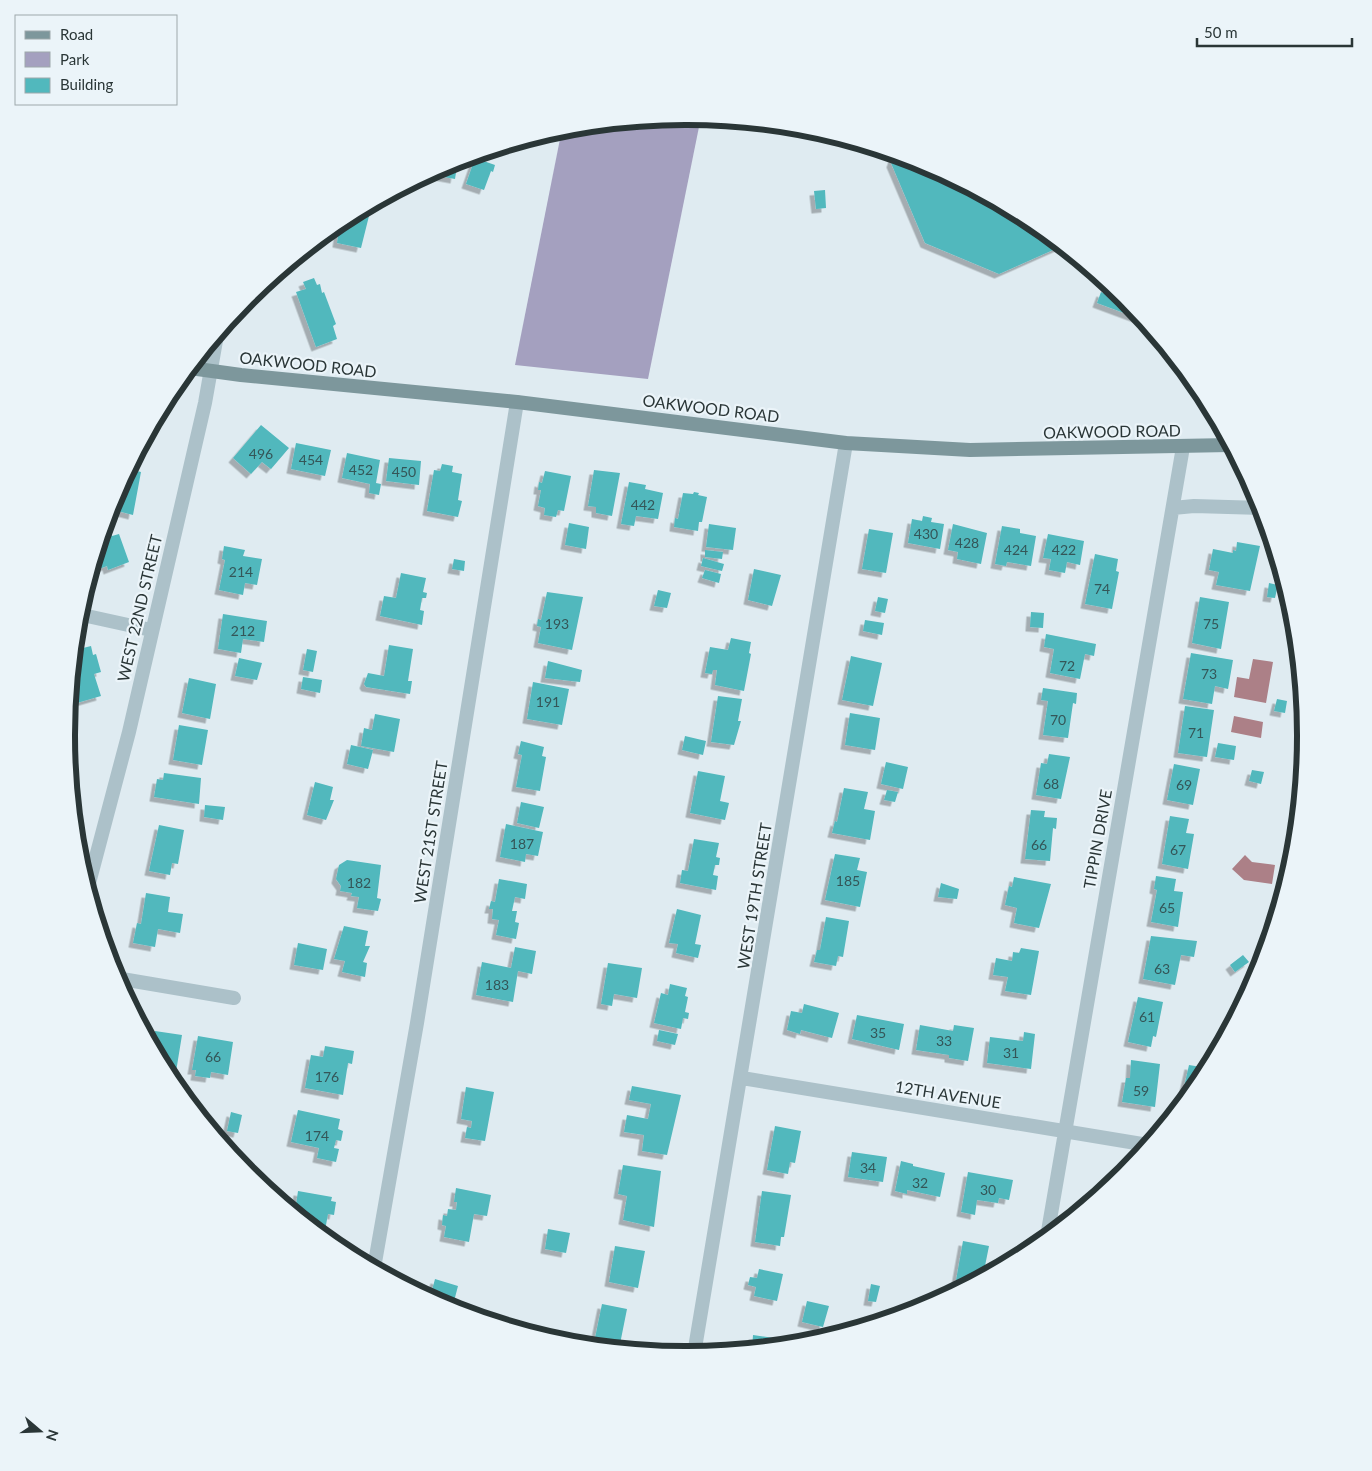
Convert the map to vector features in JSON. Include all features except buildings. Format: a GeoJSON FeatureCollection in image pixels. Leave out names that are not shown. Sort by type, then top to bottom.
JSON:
{"type":"FeatureCollection","features":[{"type":"Feature","properties":{"kind":"main road","name":"OAKWOOD ROAD"},"geometry":{"type":"LineString","coordinates":[[197,369],[517,402],[846,443],[970,450],[1223,445]]}},
{"type":"Feature","properties":{"kind":"street","name":"WEST 22ND STREET"},"geometry":{"type":"LineString","coordinates":[[91,874],[129,732],[215,348]]}},
{"type":"Feature","properties":{"kind":"street","name":"WEST 21ST STREET"},"geometry":{"type":"LineString","coordinates":[[375,1262],[418,1014],[517,402]]}},
{"type":"Feature","properties":{"kind":"street","name":"WEST 19TH STREET"},"geometry":{"type":"LineString","coordinates":[[695,1346],[742,1078],[846,443]]}},
{"type":"Feature","properties":{"kind":"street","name":"TIPPIN DRIVE"},"geometry":{"type":"LineString","coordinates":[[1048,1227],[1183,447]]}},
{"type":"Feature","properties":{"kind":"street"},"geometry":{"type":"LineString","coordinates":[[1173,508],[1194,506],[1252,508]]}},
{"type":"Feature","properties":{"kind":"street"},"geometry":{"type":"LineString","coordinates":[[87,616],[151,630]]}},
{"type":"Feature","properties":{"kind":"street"},"geometry":{"type":"LineString","coordinates":[[127,980],[234,998]]}},
{"type":"Feature","properties":{"kind":"street","name":"12TH AVENUE"},"geometry":{"type":"LineString","coordinates":[[742,1078],[1140,1144]]}},
{"type":"Feature","properties":{"kind":"green space"},"geometry":{"type":"Polygon","coordinates":[[[699,125],[648,379],[515,365],[560,138],[646,126],[699,125]]]}},
{"type":"Feature","properties":{"kind":"shaded area"},"geometry":{"type":"Polygon","coordinates":[[[1253,659],[1273,662],[1266,703],[1234,697],[1237,677],[1249,679],[1253,659]]]}},
{"type":"Feature","properties":{"kind":"shaded area"},"geometry":{"type":"Polygon","coordinates":[[[1234,716],[1263,722],[1261,738],[1231,732],[1234,716]]]}},
{"type":"Feature","properties":{"kind":"shaded area"},"geometry":{"type":"Polygon","coordinates":[[[1245,855],[1252,862],[1275,865],[1272,884],[1244,880],[1232,869],[1245,855]]]}}]}
